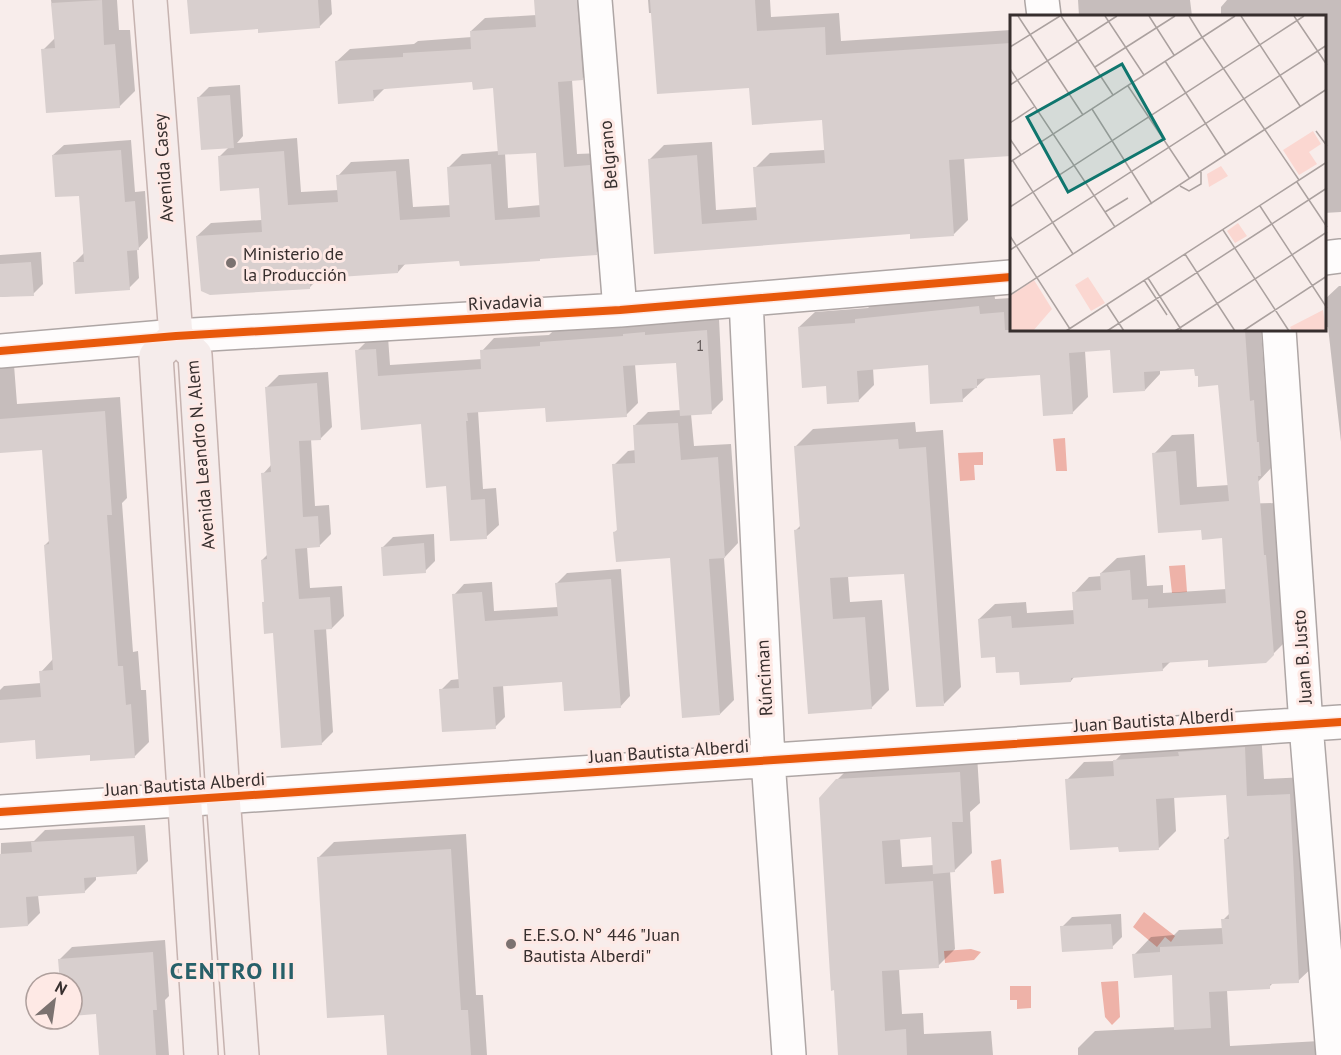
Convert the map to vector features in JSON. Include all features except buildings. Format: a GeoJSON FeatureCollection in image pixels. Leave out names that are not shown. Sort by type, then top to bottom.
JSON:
{"type":"FeatureCollection","features":[{"type":"Feature","properties":{"kind":"main road","name":"Avenida Casey"},"geometry":{"type":"LineString","coordinates":[[150,0],[176,336]]}},
{"type":"Feature","properties":{"kind":"main road","name":"Avenida Leandro N. Alem"},"geometry":{"type":"LineString","coordinates":[[201,1055],[156,356],[176,336],[195,355],[242,1055]]}},
{"type":"Feature","properties":{"kind":"street","name":"Belgrano"},"geometry":{"type":"LineString","coordinates":[[595,0],[620,310]]}},
{"type":"Feature","properties":{"kind":"street"},"geometry":{"type":"LineString","coordinates":[[1042,0],[1044,15]]}},
{"type":"Feature","properties":{"kind":"street"},"geometry":{"type":"LineString","coordinates":[[1326,258],[1341,256]]}},
{"type":"Feature","properties":{"kind":"street","name":"Rivadavia"},"geometry":{"type":"LineString","coordinates":[[0,351],[176,336],[620,310],[1010,277]]}},
{"type":"Feature","properties":{"kind":"street","name":"Rúnciman"},"geometry":{"type":"LineString","coordinates":[[746,300],[768,760],[789,1055]]}},
{"type":"Feature","properties":{"kind":"street","name":"Juan B. Justo"},"geometry":{"type":"LineString","coordinates":[[1278,332],[1306,725],[1333,1055]]}},
{"type":"Feature","properties":{"kind":"street","name":"Juan Bautista Alberdi"},"geometry":{"type":"LineString","coordinates":[[0,812],[1341,722]]}},
{"type":"Feature","properties":{"kind":"shaded area"},"geometry":{"type":"Polygon","coordinates":[[[1065,438],[1067,471],[1056,471],[1053,439],[1065,438]]]}},
{"type":"Feature","properties":{"kind":"shaded area"},"geometry":{"type":"Polygon","coordinates":[[[983,452],[983,465],[974,465],[975,480],[960,481],[958,453],[983,452]]]}},
{"type":"Feature","properties":{"kind":"shaded area"},"geometry":{"type":"Polygon","coordinates":[[[1185,565],[1187,592],[1172,593],[1169,566],[1185,565]]]}},
{"type":"Feature","properties":{"kind":"shaded area"},"geometry":{"type":"Polygon","coordinates":[[[1001,859],[1004,893],[994,894],[991,861],[1001,859]]]}},
{"type":"Feature","properties":{"kind":"shaded area"},"geometry":{"type":"Polygon","coordinates":[[[1144,912],[1175,936],[1171,942],[1165,937],[1157,947],[1133,927],[1144,912]]]}},
{"type":"Feature","properties":{"kind":"shaded area"},"geometry":{"type":"Polygon","coordinates":[[[971,949],[981,952],[974,960],[945,963],[944,951],[971,949]]]}},
{"type":"Feature","properties":{"kind":"shaded area"},"geometry":{"type":"Polygon","coordinates":[[[1118,981],[1120,1017],[1112,1025],[1105,1017],[1101,982],[1118,981]]]}},
{"type":"Feature","properties":{"kind":"shaded area"},"geometry":{"type":"Polygon","coordinates":[[[1010,986],[1031,986],[1031,1008],[1017,1009],[1017,1000],[1010,1000],[1010,986]]]}},
{"type":"Feature","properties":{"kind":"cycle path"},"geometry":{"type":"LineString","coordinates":[[0,351],[176,336],[620,310],[1010,277]]}},
{"type":"Feature","properties":{"kind":"cycle path"},"geometry":{"type":"LineString","coordinates":[[0,812],[1341,722]]}},
{"type":"Feature","properties":{"kind":"place","name":"Ministerio de la Producción"},"geometry":{"type":"Point","coordinates":[231,263]}},
{"type":"Feature","properties":{"kind":"place","name":"E.E.S.O. N° 446 \"Juan Bautista Alberdi\""},"geometry":{"type":"Point","coordinates":[511,944]}},
{"type":"Feature","properties":{"kind":"district","name":"CENTRO III"},"geometry":{"type":"Point","coordinates":[233,970]}}]}
